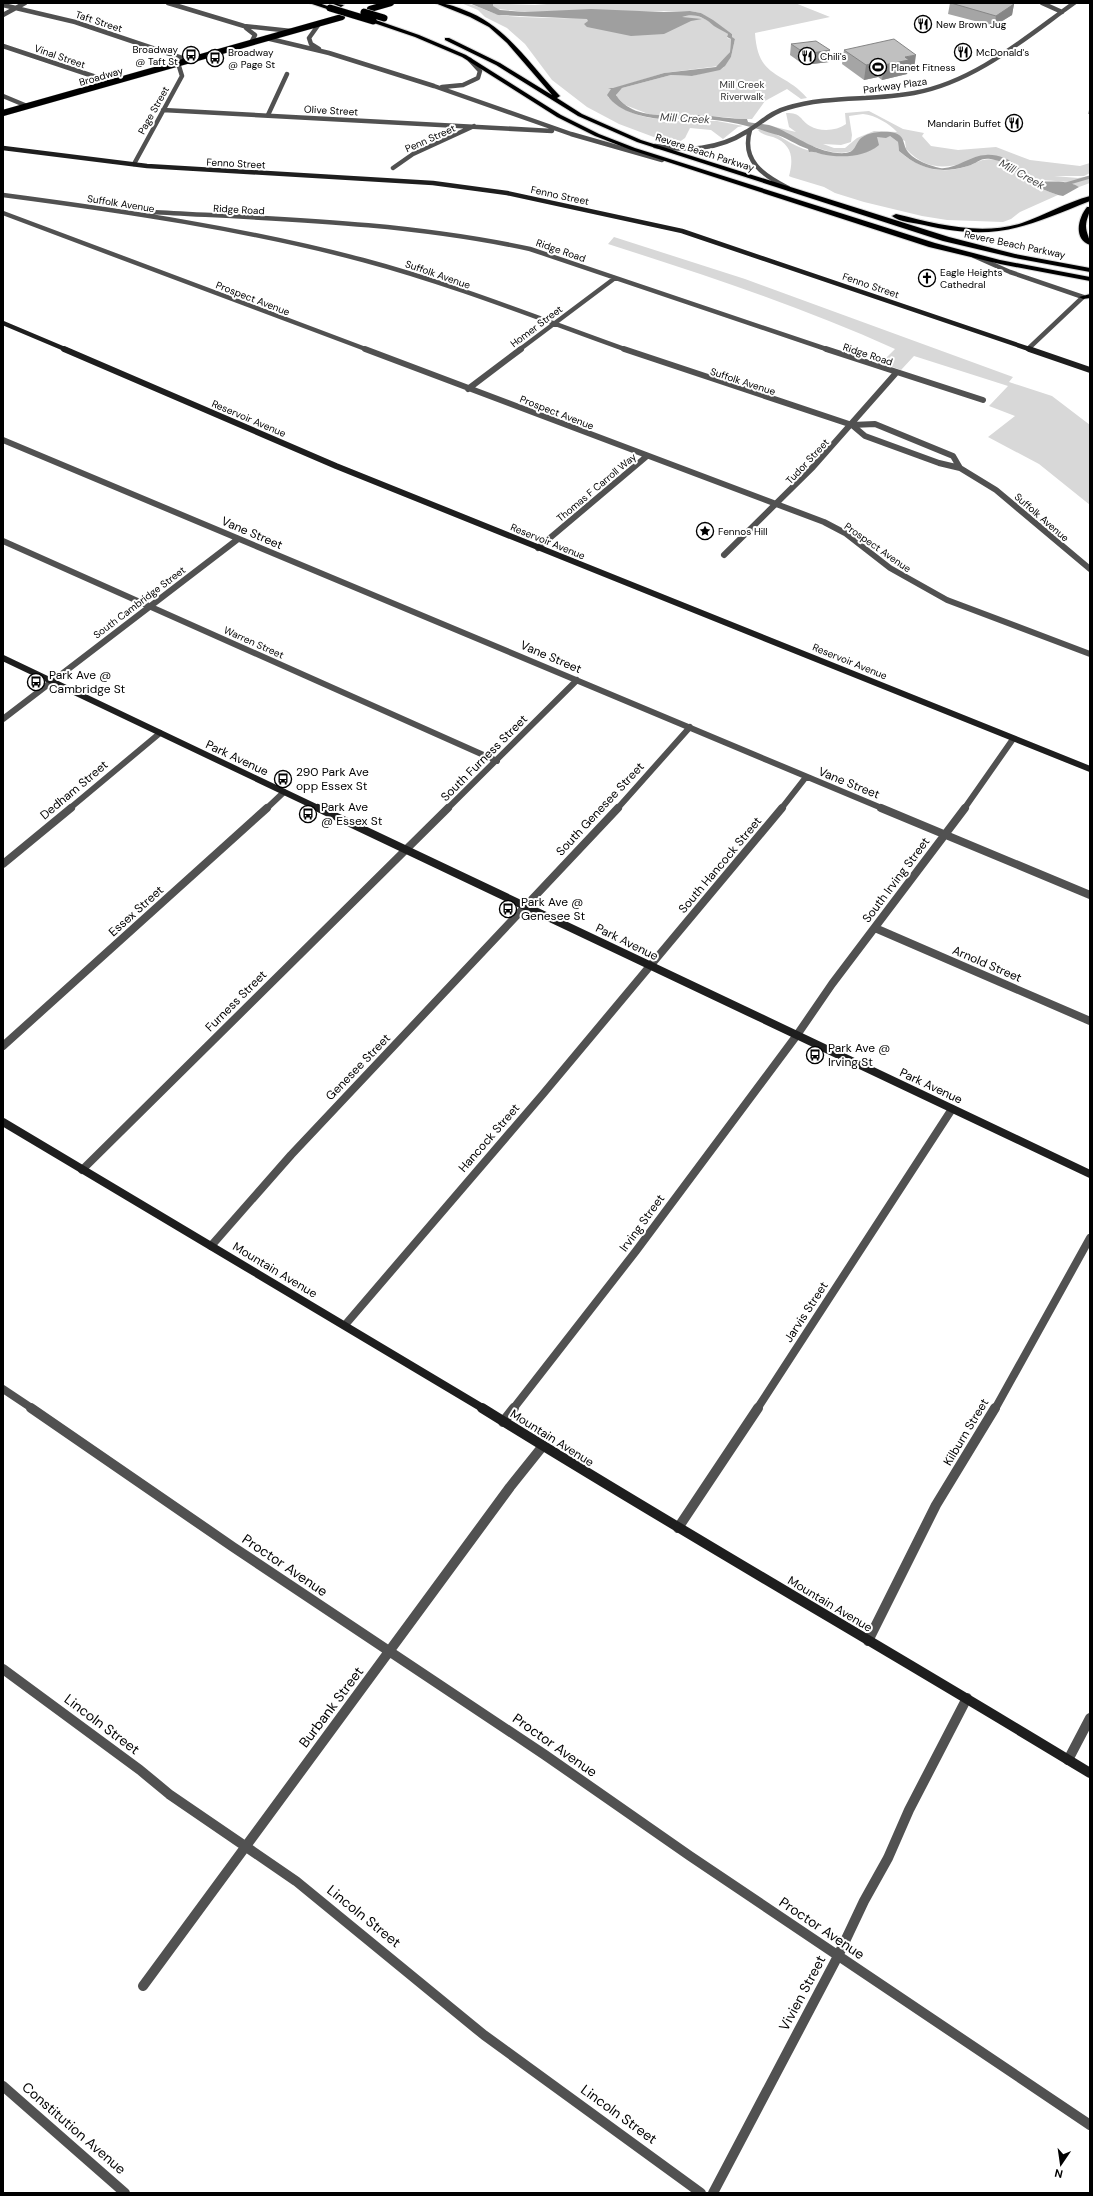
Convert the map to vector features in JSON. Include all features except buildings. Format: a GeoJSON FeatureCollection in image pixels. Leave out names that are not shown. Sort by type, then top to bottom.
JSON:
{"type":"FeatureCollection","features":[{"type":"Feature","properties":{"kind":"highway","name":"Revere Beach Parkway"},"geometry":{"type":"LineString","coordinates":[[312,3],[332,6],[423,38],[468,58],[540,105],[575,124],[621,144],[916,240],[974,256],[1090,279]]}},
{"type":"Feature","properties":{"kind":"highway"},"geometry":{"type":"LineString","coordinates":[[438,3],[470,15],[495,29],[508,41],[554,94],[575,113]]}},
{"type":"Feature","properties":{"kind":"highway","name":"Revere Beach Parkway"},"geometry":{"type":"LineString","coordinates":[[332,6],[341,5],[425,31]]}},
{"type":"Feature","properties":{"kind":"highway","name":"Revere Beach Parkway"},"geometry":{"type":"LineString","coordinates":[[442,38],[498,64],[575,113],[646,144],[963,244],[1090,270]]}},
{"type":"Feature","properties":{"kind":"highway"},"geometry":{"type":"LineString","coordinates":[[796,192],[941,227],[976,231],[1000,230],[1020,225],[1090,198]]}},
{"type":"Feature","properties":{"kind":"highway"},"geometry":{"type":"LineString","coordinates":[[1090,209],[1085,214],[1081,225],[1085,237],[1090,243]]}},
{"type":"Feature","properties":{"kind":"main road"},"geometry":{"type":"LineString","coordinates":[[370,9],[391,3]]}},
{"type":"Feature","properties":{"kind":"main road","name":"Broadway"},"geometry":{"type":"LineString","coordinates":[[3,113],[342,17]]}},
{"type":"Feature","properties":{"kind":"street"},"geometry":{"type":"LineString","coordinates":[[3,14],[26,3]]}},
{"type":"Feature","properties":{"kind":"street"},"geometry":{"type":"LineString","coordinates":[[168,3],[242,25],[267,30],[290,32]]}},
{"type":"Feature","properties":{"kind":"street"},"geometry":{"type":"LineString","coordinates":[[182,3],[191,10]]}},
{"type":"Feature","properties":{"kind":"street"},"geometry":{"type":"LineString","coordinates":[[1042,3],[1062,12]]}},
{"type":"Feature","properties":{"kind":"street","name":"Parkway Plaza"},"geometry":{"type":"LineString","coordinates":[[646,144],[678,149],[705,148],[729,141],[750,130],[758,122],[777,111],[801,104],[901,95],[949,84],[982,67],[1074,3]]}},
{"type":"Feature","properties":{"kind":"street","name":"Taft Street"},"geometry":{"type":"LineString","coordinates":[[3,5],[75,22],[188,60]]}},
{"type":"Feature","properties":{"kind":"street","name":"Revere Beach Parkway"},"geometry":{"type":"LineString","coordinates":[[319,24],[310,33],[309,41],[315,47],[329,53]]}},
{"type":"Feature","properties":{"kind":"street"},"geometry":{"type":"LineString","coordinates":[[242,25],[255,34],[255,37],[251,43]]}},
{"type":"Feature","properties":{"kind":"street","name":"Revere Beach Parkway"},"geometry":{"type":"LineString","coordinates":[[266,38],[329,53],[434,86],[571,134],[682,165]]}},
{"type":"Feature","properties":{"kind":"street","name":"Vinal Street"},"geometry":{"type":"LineString","coordinates":[[3,46],[111,82]]}},
{"type":"Feature","properties":{"kind":"street","name":"Revere Beach Parkway"},"geometry":{"type":"LineString","coordinates":[[434,86],[459,86],[476,79],[480,71],[468,58]]}},
{"type":"Feature","properties":{"kind":"street","name":"Page Street"},"geometry":{"type":"LineString","coordinates":[[134,164],[182,76],[182,71],[178,63]]}},
{"type":"Feature","properties":{"kind":"street"},"geometry":{"type":"LineString","coordinates":[[268,115],[287,74]]}},
{"type":"Feature","properties":{"kind":"street"},"geometry":{"type":"LineString","coordinates":[[3,96],[27,106]]}},
{"type":"Feature","properties":{"kind":"street","name":"Olive Street"},"geometry":{"type":"LineString","coordinates":[[163,110],[474,126],[571,134]]}},
{"type":"Feature","properties":{"kind":"street"},"geometry":{"type":"LineString","coordinates":[[498,128],[511,121],[513,114]]}},
{"type":"Feature","properties":{"kind":"street","name":"Penn Street"},"geometry":{"type":"LineString","coordinates":[[393,168],[418,152],[463,133],[474,126]]}},
{"type":"Feature","properties":{"kind":"street"},"geometry":{"type":"LineString","coordinates":[[750,130],[747,144],[754,165],[769,178],[796,192]]}},
{"type":"Feature","properties":{"kind":"street","name":"Fenno Street"},"geometry":{"type":"LineString","coordinates":[[3,148],[134,164],[452,185],[497,191],[634,219],[687,233],[1090,370]]}},
{"type":"Feature","properties":{"kind":"street","name":"Suffolk Avenue"},"geometry":{"type":"LineString","coordinates":[[3,195],[115,210],[338,253],[418,276],[691,373],[852,425],[875,424],[916,439],[953,456],[960,468]]}},
{"type":"Feature","properties":{"kind":"street","name":"Ridge Road"},"geometry":{"type":"LineString","coordinates":[[115,210],[372,226],[456,234],[530,249],[896,373],[983,400]]}},
{"type":"Feature","properties":{"kind":"street","name":"Prospect Avenue"},"geometry":{"type":"LineString","coordinates":[[3,213],[824,522],[845,533],[890,568],[947,600],[1090,654]]}},
{"type":"Feature","properties":{"kind":"street"},"geometry":{"type":"LineString","coordinates":[[974,256],[1010,272],[1087,296]]}},
{"type":"Feature","properties":{"kind":"street","name":"Homer Street"},"geometry":{"type":"LineString","coordinates":[[468,389],[552,324],[615,278]]}},
{"type":"Feature","properties":{"kind":"street"},"geometry":{"type":"LineString","coordinates":[[1029,348],[1087,296]]}},
{"type":"Feature","properties":{"kind":"street","name":"Reservoir Avenue"},"geometry":{"type":"LineString","coordinates":[[3,323],[336,466],[1090,769]]}},
{"type":"Feature","properties":{"kind":"street","name":"Tudor Street"},"geometry":{"type":"LineString","coordinates":[[724,555],[778,505],[852,425],[896,373]]}},
{"type":"Feature","properties":{"kind":"street","name":"Suffolk Avenue"},"geometry":{"type":"LineString","coordinates":[[852,425],[865,436],[939,463],[960,468],[996,490],[1090,569]]}},
{"type":"Feature","properties":{"kind":"street","name":"Vane Street"},"geometry":{"type":"LineString","coordinates":[[3,440],[690,727],[806,777],[945,833],[1090,895]]}},
{"type":"Feature","properties":{"kind":"street","name":"Thomas F Carroll Way"},"geometry":{"type":"LineString","coordinates":[[538,548],[647,456]]}},
{"type":"Feature","properties":{"kind":"street","name":"South Cambridge Street"},"geometry":{"type":"LineString","coordinates":[[3,719],[238,539]]}},
{"type":"Feature","properties":{"kind":"street","name":"Warren Street"},"geometry":{"type":"LineString","coordinates":[[3,541],[497,761]]}},
{"type":"Feature","properties":{"kind":"street","name":"Park Avenue"},"geometry":{"type":"LineString","coordinates":[[3,658],[1090,1174]]}},
{"type":"Feature","properties":{"kind":"street","name":"South Furness Street"},"geometry":{"type":"LineString","coordinates":[[406,850],[577,680]]}},
{"type":"Feature","properties":{"kind":"street","name":"South Genesee Street"},"geometry":{"type":"LineString","coordinates":[[524,906],[656,767],[690,727]]}},
{"type":"Feature","properties":{"kind":"street","name":"Dedham Street"},"geometry":{"type":"LineString","coordinates":[[3,864],[160,733]]}},
{"type":"Feature","properties":{"kind":"street","name":"South Irving Street"},"geometry":{"type":"LineString","coordinates":[[797,1035],[832,984],[875,928],[1013,739]]}},
{"type":"Feature","properties":{"kind":"street","name":"South Hancock Street"},"geometry":{"type":"LineString","coordinates":[[650,966],[773,820],[806,777]]}},
{"type":"Feature","properties":{"kind":"street","name":"Essex Street"},"geometry":{"type":"LineString","coordinates":[[3,1046],[284,792]]}},
{"type":"Feature","properties":{"kind":"street","name":"Furness Street"},"geometry":{"type":"LineString","coordinates":[[82,1170],[406,850]]}},
{"type":"Feature","properties":{"kind":"street","name":"Genesee Street"},"geometry":{"type":"LineString","coordinates":[[211,1246],[291,1155],[443,995],[524,906]]}},
{"type":"Feature","properties":{"kind":"street","name":"Arnold Street"},"geometry":{"type":"LineString","coordinates":[[875,928],[1090,1021]]}},
{"type":"Feature","properties":{"kind":"street","name":"Hancock Street"},"geometry":{"type":"LineString","coordinates":[[345,1325],[554,1082],[650,966]]}},
{"type":"Feature","properties":{"kind":"street","name":"Irving Street"},"geometry":{"type":"LineString","coordinates":[[503,1422],[632,1257],[797,1035]]}},
{"type":"Feature","properties":{"kind":"street","name":"Jarvis Street"},"geometry":{"type":"LineString","coordinates":[[678,1528],[730,1451],[922,1152],[952,1109]]}},
{"type":"Feature","properties":{"kind":"street","name":"Mountain Avenue"},"geometry":{"type":"LineString","coordinates":[[3,1122],[345,1325],[678,1528],[868,1641],[968,1698],[1090,1773]]}},
{"type":"Feature","properties":{"kind":"street","name":"Kilburn Street"},"geometry":{"type":"LineString","coordinates":[[868,1641],[936,1505],[999,1402],[1090,1238]]}},
{"type":"Feature","properties":{"kind":"street","name":"Proctor Avenue"},"geometry":{"type":"LineString","coordinates":[[3,1389],[239,1551],[391,1650],[838,1956],[1090,2124]]}},
{"type":"Feature","properties":{"kind":"street","name":"Burbank Street"},"geometry":{"type":"LineString","coordinates":[[143,1986],[510,1487],[542,1446]]}},
{"type":"Feature","properties":{"kind":"street","name":"Lincoln Street"},"geometry":{"type":"LineString","coordinates":[[3,1669],[140,1770],[169,1794],[315,1896],[484,2035],[701,2193]]}},
{"type":"Feature","properties":{"kind":"street","name":"Vivien Street"},"geometry":{"type":"LineString","coordinates":[[713,2193],[838,1956],[864,1901],[888,1858],[909,1810],[968,1698]]}},
{"type":"Feature","properties":{"kind":"street"},"geometry":{"type":"LineString","coordinates":[[1068,1760],[1090,1718]]}},
{"type":"Feature","properties":{"kind":"street","name":"Constitution Avenue"},"geometry":{"type":"LineString","coordinates":[[3,2086],[125,2193]]}},
{"type":"Feature","properties":{"kind":"green space"},"geometry":{"type":"Polygon","coordinates":[[[461,3],[473,5],[495,14],[507,16],[599,18],[691,14],[701,17],[728,34],[727,38],[731,39],[730,52],[719,66],[664,73],[612,89],[608,97],[627,111],[649,118],[665,119],[666,121],[717,121],[743,126],[738,127],[723,139],[711,130],[690,128],[685,138],[675,145],[619,124],[587,107],[552,80],[525,44],[507,28],[485,17],[478,10],[461,3]]]}},
{"type":"Feature","properties":{"kind":"green space"},"geometry":{"type":"Polygon","coordinates":[[[485,3],[535,5],[559,3],[795,3],[830,17],[755,33],[757,48],[766,67],[798,89],[807,98],[801,99],[787,89],[765,101],[752,119],[697,115],[661,116],[651,115],[625,105],[617,97],[616,93],[622,88],[671,75],[692,76],[723,68],[731,57],[735,39],[731,37],[732,34],[701,13],[690,11],[525,12],[498,9],[485,3]]]}},
{"type":"Feature","properties":{"kind":"green space","name":"Mill Creek Riverwalk"},"geometry":{"type":"Polygon","coordinates":[[[869,111],[903,129],[924,133],[922,136],[931,146],[958,150],[996,147],[1030,160],[1080,166],[1090,163],[1090,173],[1084,176],[1054,176],[1078,178],[1090,176],[1090,183],[1079,187],[1068,182],[1030,179],[1021,172],[990,156],[956,165],[936,166],[916,158],[906,149],[905,141],[883,132],[853,151],[840,153],[831,152],[810,145],[775,127],[796,132],[789,127],[786,113],[791,113],[798,115],[814,128],[828,130],[838,128],[846,124],[845,113],[869,111]],[[863,114],[849,116],[852,135],[851,142],[841,145],[823,144],[834,148],[845,148],[857,138],[874,131],[897,132],[882,120],[863,114]]]}},
{"type":"Feature","properties":{"kind":"green space"},"geometry":{"type":"Polygon","coordinates":[[[758,130],[771,132],[794,145],[817,153],[842,156],[866,152],[876,147],[877,137],[890,136],[898,142],[899,151],[915,162],[931,169],[958,169],[987,159],[1001,161],[1029,182],[1041,189],[1058,195],[1020,212],[1011,219],[1003,222],[947,220],[922,216],[864,202],[789,176],[791,169],[791,158],[788,148],[779,140],[763,134],[758,130]]]}},
{"type":"Feature","properties":{"kind":"green space"},"geometry":{"type":"Polygon","coordinates":[[[614,237],[745,279],[1013,377],[1009,382],[1052,396],[1090,425],[1090,505],[1039,464],[988,437],[1015,416],[989,406],[1008,386],[914,356],[901,370],[881,363],[895,349],[789,305],[608,244],[614,237]]]}},
{"type":"Feature","properties":{"kind":"water","name":"Mill Creek"},"geometry":{"type":"Polygon","coordinates":[[[469,3],[493,3],[493,6],[500,10],[525,12],[591,9],[664,12],[690,11],[701,13],[732,34],[732,37],[735,39],[731,57],[725,66],[720,70],[692,76],[671,75],[622,88],[616,95],[624,104],[643,113],[654,115],[700,115],[747,119],[748,122],[772,126],[818,148],[836,153],[846,153],[851,151],[860,139],[867,135],[876,132],[891,132],[898,134],[902,138],[908,153],[921,162],[936,167],[951,167],[975,157],[994,155],[1011,161],[1031,179],[1039,181],[1062,182],[1079,187],[1063,196],[1058,195],[1041,189],[1029,182],[1004,163],[990,159],[983,159],[972,165],[948,170],[931,169],[915,162],[899,151],[898,142],[890,136],[886,138],[877,137],[879,145],[859,155],[836,156],[809,152],[808,149],[778,135],[734,123],[706,119],[678,119],[665,121],[667,120],[634,114],[612,101],[607,95],[611,89],[608,88],[613,88],[664,73],[716,67],[730,52],[731,39],[727,37],[728,34],[704,18],[691,15],[682,17],[702,19],[691,21],[664,34],[631,36],[587,27],[584,24],[588,21],[587,19],[498,15],[469,3]]]}},
{"type":"Feature","properties":{"kind":"waterway"},"geometry":{"type":"LineString","coordinates":[[1066,184],[1090,177]]}},
{"type":"Feature","properties":{"kind":"place","name":"New Brown Jug"},"geometry":{"type":"Point","coordinates":[923,24]}},
{"type":"Feature","properties":{"kind":"place","name":"McDonald's"},"geometry":{"type":"Point","coordinates":[963,52]}},
{"type":"Feature","properties":{"kind":"place","name":"Broadway @ Taft St"},"geometry":{"type":"Point","coordinates":[191,55]}},
{"type":"Feature","properties":{"kind":"place","name":"Chili's"},"geometry":{"type":"Point","coordinates":[807,56]}},
{"type":"Feature","properties":{"kind":"place","name":"Broadway @ Page St"},"geometry":{"type":"Point","coordinates":[215,58]}},
{"type":"Feature","properties":{"kind":"place","name":"Planet Fitness"},"geometry":{"type":"Point","coordinates":[878,67]}},
{"type":"Feature","properties":{"kind":"place","name":"Mandarin Buffet"},"geometry":{"type":"Point","coordinates":[1014,123]}},
{"type":"Feature","properties":{"kind":"place","name":"Eagle Heights Cathedral"},"geometry":{"type":"Point","coordinates":[927,278]}},
{"type":"Feature","properties":{"kind":"place","name":"Fennos Hill"},"geometry":{"type":"Point","coordinates":[705,531]}},
{"type":"Feature","properties":{"kind":"place","name":"Park Ave @ Cambridge St"},"geometry":{"type":"Point","coordinates":[36,682]}},
{"type":"Feature","properties":{"kind":"place","name":"290 Park Ave opp Essex St"},"geometry":{"type":"Point","coordinates":[283,779]}},
{"type":"Feature","properties":{"kind":"place","name":"Park Ave @ Essex St"},"geometry":{"type":"Point","coordinates":[308,814]}},
{"type":"Feature","properties":{"kind":"place","name":"Park Ave @ Genesee St"},"geometry":{"type":"Point","coordinates":[508,909]}},
{"type":"Feature","properties":{"kind":"place","name":"Park Ave @ Irving St"},"geometry":{"type":"Point","coordinates":[815,1055]}}]}
